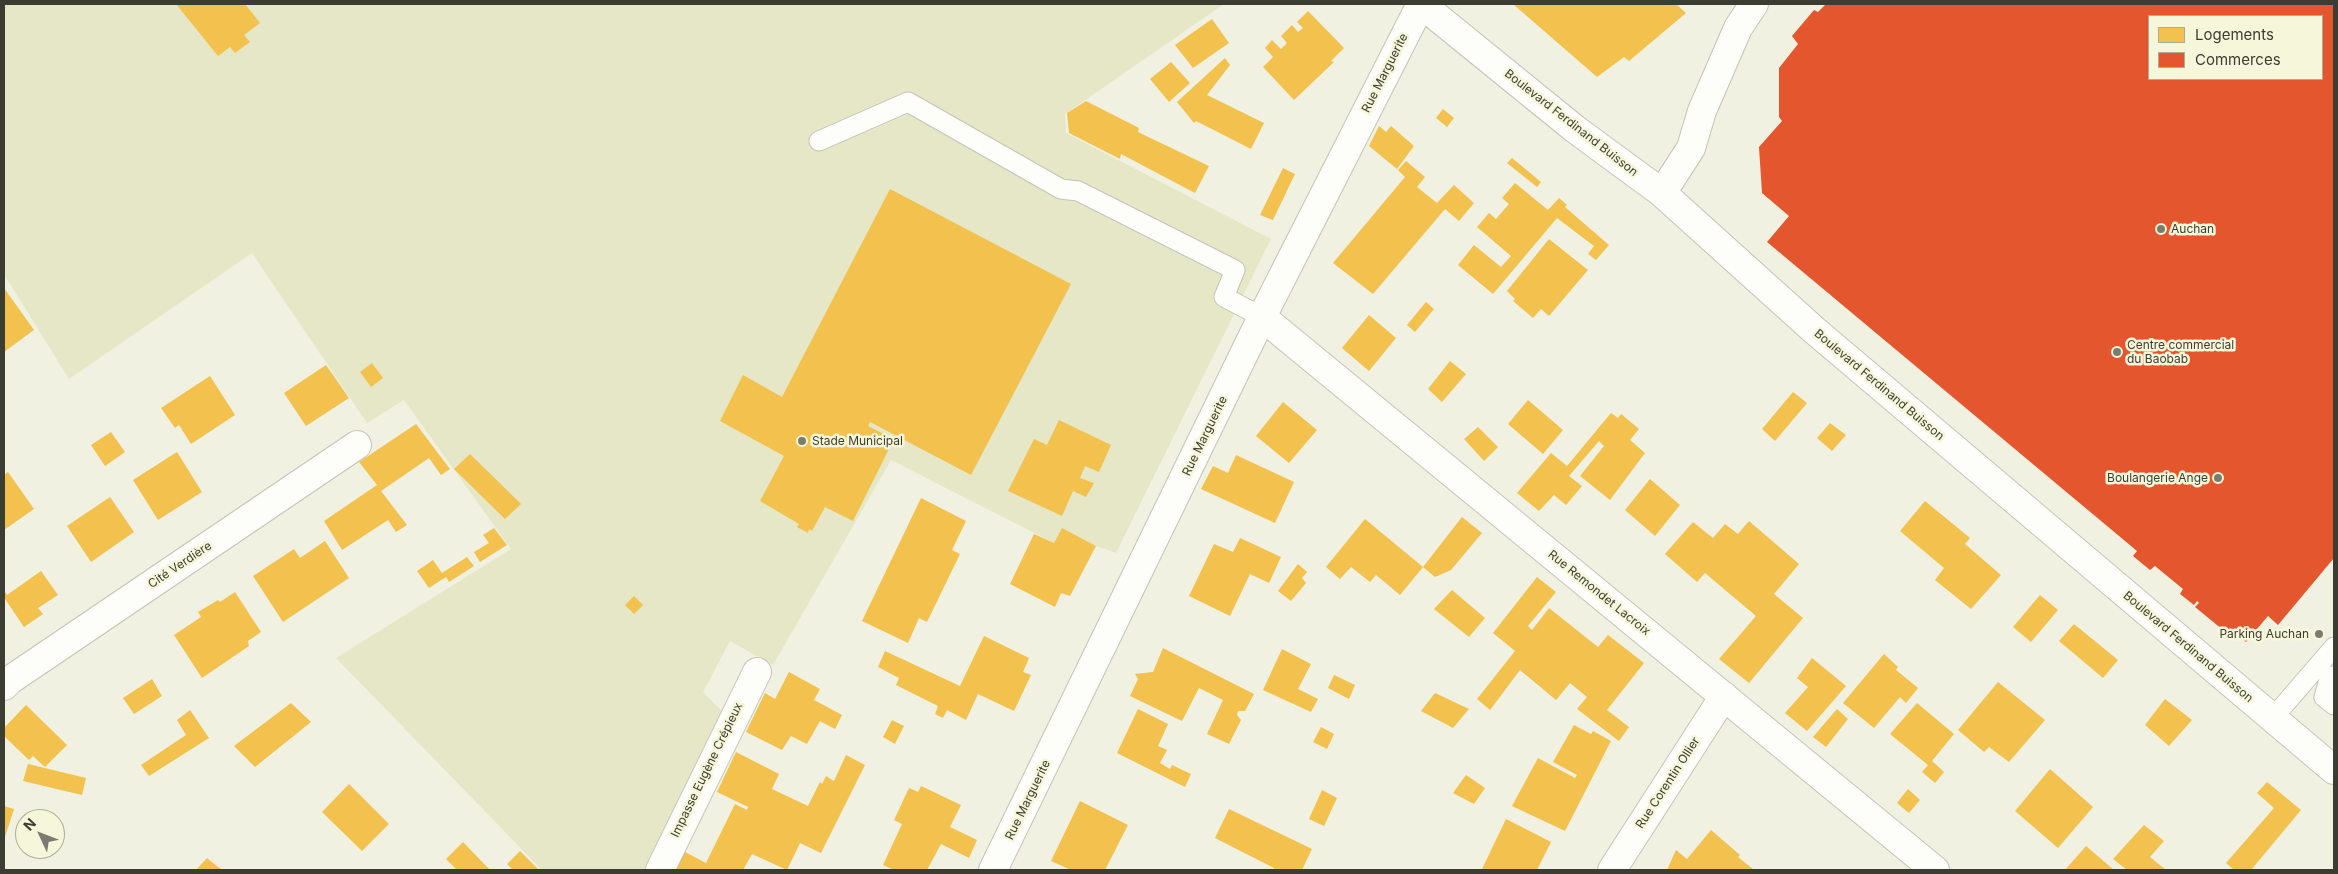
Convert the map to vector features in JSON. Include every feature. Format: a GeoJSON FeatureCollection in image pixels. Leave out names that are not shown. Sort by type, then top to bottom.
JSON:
{"type":"FeatureCollection","features":[{"type":"Feature","properties":{"kind":"street","name":"Boulevard Ferdinand Buisson"},"geometry":{"type":"LineString","coordinates":[[1421,4],[1575,129],[1662,193],[1814,330],[2334,770]]}},
{"type":"Feature","properties":{"kind":"street","name":"Rue Marguerite"},"geometry":{"type":"LineString","coordinates":[[994,870],[1262,317],[1421,4]]}},
{"type":"Feature","properties":{"kind":"street"},"geometry":{"type":"LineString","coordinates":[[1662,193],[1690,148],[1702,112],[1738,28],[1754,4]]}},
{"type":"Feature","properties":{"kind":"street","name":"Rue Remondet Lacroix"},"geometry":{"type":"LineString","coordinates":[[1262,317],[1935,870]]}},
{"type":"Feature","properties":{"kind":"street","name":"Cité Verdière"},"geometry":{"type":"LineString","coordinates":[[4,686],[10,680],[357,445]]}},
{"type":"Feature","properties":{"kind":"street","name":"Impasse Eugène Crépieux"},"geometry":{"type":"LineString","coordinates":[[660,870],[757,672]]}},
{"type":"Feature","properties":{"kind":"street","name":"Rue Corentin Ollier"},"geometry":{"type":"LineString","coordinates":[[1612,870],[1724,696]]}},
{"type":"Feature","properties":{"kind":"lane"},"geometry":{"type":"LineString","coordinates":[[819,141],[908,102],[1061,189],[1078,191],[1235,270],[1224,297],[1262,317]]}},
{"type":"Feature","properties":{"kind":"lane"},"geometry":{"type":"LineString","coordinates":[[2334,648],[2324,697],[2334,705]]}},
{"type":"Feature","properties":{"kind":"lane"},"geometry":{"type":"LineString","coordinates":[[2272,719],[2328,673]]}},
{"type":"Feature","properties":{"kind":"green space","name":"Stade Municipal"},"geometry":{"type":"Polygon","coordinates":[[[4,4],[1224,4],[1065,114],[1066,133],[1271,239],[1116,553],[1096,546],[1062,528],[1054,543],[891,460],[773,665],[730,641],[703,692],[723,712],[644,870],[542,870],[336,658],[511,549],[404,400],[367,423],[252,253],[69,379],[4,274],[4,4]]]}},
{"type":"Feature","properties":{"kind":"building: Logements"},"geometry":{"type":"Polygon","coordinates":[[[176,4],[245,4],[260,23],[244,35],[250,42],[235,53],[230,47],[218,56],[176,4]]]}},
{"type":"Feature","properties":{"kind":"building: Logements"},"geometry":{"type":"Polygon","coordinates":[[[1513,4],[1676,4],[1686,13],[1629,61],[1624,57],[1597,77],[1513,4]]]}},
{"type":"Feature","properties":{"kind":"building: Logements"},"geometry":{"type":"Polygon","coordinates":[[[1308,11],[1344,48],[1331,61],[1334,62],[1294,100],[1263,67],[1273,57],[1265,48],[1272,40],[1281,49],[1287,43],[1281,36],[1292,25],[1298,32],[1303,28],[1297,22],[1308,11]]]}},
{"type":"Feature","properties":{"kind":"building: Logements"},"geometry":{"type":"Polygon","coordinates":[[[1212,19],[1229,43],[1193,68],[1175,45],[1212,19]]]}},
{"type":"Feature","properties":{"kind":"building: Logements"},"geometry":{"type":"Polygon","coordinates":[[[1225,58],[1230,65],[1207,95],[1264,123],[1251,149],[1196,121],[1194,123],[1177,102],[1225,58]]]}},
{"type":"Feature","properties":{"kind":"building: Logements"},"geometry":{"type":"Polygon","coordinates":[[[1171,62],[1190,83],[1169,102],[1150,79],[1171,62]]]}},
{"type":"Feature","properties":{"kind":"building: Logements"},"geometry":{"type":"Polygon","coordinates":[[[1086,101],[1139,128],[1138,132],[1209,166],[1195,193],[1121,154],[1120,159],[1069,133],[1067,113],[1086,101]]]}},
{"type":"Feature","properties":{"kind":"building: Logements"},"geometry":{"type":"Polygon","coordinates":[[[1443,109],[1454,118],[1447,127],[1436,118],[1443,109]]]}},
{"type":"Feature","properties":{"kind":"building: Logements"},"geometry":{"type":"Polygon","coordinates":[[[1379,126],[1386,132],[1391,126],[1414,146],[1397,169],[1369,146],[1379,126]]]}},
{"type":"Feature","properties":{"kind":"building: Logements"},"geometry":{"type":"Polygon","coordinates":[[[1512,158],[1541,182],[1537,187],[1507,163],[1512,158]]]}},
{"type":"Feature","properties":{"kind":"building: Logements"},"geometry":{"type":"Polygon","coordinates":[[[1406,161],[1425,177],[1417,187],[1437,203],[1454,185],[1474,203],[1459,221],[1445,209],[1373,294],[1333,263],[1405,177],[1398,170],[1406,161]]]}},
{"type":"Feature","properties":{"kind":"building: Logements"},"geometry":{"type":"Polygon","coordinates":[[[1283,168],[1295,174],[1273,220],[1260,215],[1283,168]]]}},
{"type":"Feature","properties":{"kind":"building: Logements"},"geometry":{"type":"Polygon","coordinates":[[[1515,183],[1548,210],[1559,198],[1567,205],[1565,207],[1609,245],[1596,260],[1588,254],[1594,246],[1557,218],[1493,294],[1458,265],[1474,245],[1501,267],[1511,256],[1477,227],[1489,213],[1496,219],[1509,204],[1502,198],[1515,183]]]}},
{"type":"Feature","properties":{"kind":"building: Logements"},"geometry":{"type":"Polygon","coordinates":[[[890,189],[1071,284],[971,475],[870,422],[868,426],[894,439],[853,521],[825,507],[812,531],[809,529],[808,533],[797,527],[799,524],[760,501],[784,456],[720,421],[743,375],[782,397],[890,189]]]}},
{"type":"Feature","properties":{"kind":"building: Logements"},"geometry":{"type":"Polygon","coordinates":[[[1549,239],[1588,270],[1549,316],[1541,309],[1533,318],[1513,301],[1515,299],[1507,291],[1549,239]]]}},
{"type":"Feature","properties":{"kind":"building: Logements"},"geometry":{"type":"Polygon","coordinates":[[[4,288],[34,330],[4,352],[4,288]]]}},
{"type":"Feature","properties":{"kind":"building: Logements"},"geometry":{"type":"Polygon","coordinates":[[[1426,302],[1434,309],[1415,332],[1407,325],[1426,302]]]}},
{"type":"Feature","properties":{"kind":"building: Logements"},"geometry":{"type":"Polygon","coordinates":[[[1369,315],[1396,338],[1369,371],[1342,348],[1369,315]]]}},
{"type":"Feature","properties":{"kind":"building: Logements"},"geometry":{"type":"Polygon","coordinates":[[[1450,361],[1466,374],[1442,402],[1428,389],[1450,361]]]}},
{"type":"Feature","properties":{"kind":"building: Logements"},"geometry":{"type":"Polygon","coordinates":[[[372,363],[383,378],[371,387],[360,372],[372,363]]]}},
{"type":"Feature","properties":{"kind":"building: Logements"},"geometry":{"type":"Polygon","coordinates":[[[326,365],[349,398],[306,426],[284,393],[326,365]]]}},
{"type":"Feature","properties":{"kind":"building: Logements"},"geometry":{"type":"Polygon","coordinates":[[[210,376],[235,415],[191,444],[179,425],[175,428],[161,408],[210,376]]]}},
{"type":"Feature","properties":{"kind":"building: Logements"},"geometry":{"type":"Polygon","coordinates":[[[1793,392],[1807,403],[1775,441],[1762,429],[1793,392]]]}},
{"type":"Feature","properties":{"kind":"building: Logements"},"geometry":{"type":"Polygon","coordinates":[[[1528,400],[1563,430],[1543,454],[1508,424],[1528,400]]]}},
{"type":"Feature","properties":{"kind":"building: Logements"},"geometry":{"type":"Polygon","coordinates":[[[1283,402],[1317,430],[1289,463],[1256,436],[1283,402]]]}},
{"type":"Feature","properties":{"kind":"building: Logements"},"geometry":{"type":"Polygon","coordinates":[[[1611,413],[1618,418],[1621,414],[1639,429],[1630,440],[1645,453],[1610,500],[1580,476],[1604,446],[1599,441],[1569,476],[1582,486],[1566,505],[1554,495],[1539,511],[1517,493],[1551,453],[1567,466],[1611,413]]]}},
{"type":"Feature","properties":{"kind":"building: Logements"},"geometry":{"type":"Polygon","coordinates":[[[1059,420],[1111,445],[1099,472],[1085,466],[1080,478],[1094,483],[1086,497],[1073,491],[1062,516],[1008,491],[1034,439],[1047,445],[1059,420]]]}},
{"type":"Feature","properties":{"kind":"building: Logements"},"geometry":{"type":"Polygon","coordinates":[[[1830,423],[1846,435],[1832,451],[1817,438],[1830,423]]]}},
{"type":"Feature","properties":{"kind":"building: Logements"},"geometry":{"type":"Polygon","coordinates":[[[416,424],[450,469],[441,475],[429,458],[381,491],[407,525],[396,532],[388,520],[342,550],[324,521],[377,485],[359,462],[416,424]]]}},
{"type":"Feature","properties":{"kind":"building: Logements"},"geometry":{"type":"Polygon","coordinates":[[[1478,427],[1498,447],[1484,461],[1464,439],[1478,427]]]}},
{"type":"Feature","properties":{"kind":"building: Logements"},"geometry":{"type":"Polygon","coordinates":[[[111,432],[125,452],[105,466],[91,445],[111,432]]]}},
{"type":"Feature","properties":{"kind":"building: Logements"},"geometry":{"type":"Polygon","coordinates":[[[177,452],[202,492],[158,520],[133,480],[177,452]]]}},
{"type":"Feature","properties":{"kind":"building: Logements"},"geometry":{"type":"Polygon","coordinates":[[[470,454],[521,504],[505,519],[454,469],[470,454]]]}},
{"type":"Feature","properties":{"kind":"building: Logements"},"geometry":{"type":"Polygon","coordinates":[[[1236,455],[1294,482],[1275,523],[1201,489],[1213,466],[1228,473],[1236,455]]]}},
{"type":"Feature","properties":{"kind":"building: Logements"},"geometry":{"type":"Polygon","coordinates":[[[8,472],[34,509],[4,530],[4,475],[8,472]]]}},
{"type":"Feature","properties":{"kind":"building: Logements"},"geometry":{"type":"Polygon","coordinates":[[[1650,479],[1680,505],[1655,536],[1625,510],[1650,479]]]}},
{"type":"Feature","properties":{"kind":"building: Logements"},"geometry":{"type":"Polygon","coordinates":[[[110,497],[134,532],[91,562],[67,526],[110,497]]]}},
{"type":"Feature","properties":{"kind":"building: Logements"},"geometry":{"type":"Polygon","coordinates":[[[921,498],[966,521],[952,550],[960,554],[927,622],[919,618],[908,643],[862,621],[921,498]]]}},
{"type":"Feature","properties":{"kind":"building: Logements"},"geometry":{"type":"Polygon","coordinates":[[[1925,501],[1970,538],[1965,544],[2001,575],[1971,609],[1935,580],[1944,568],[1900,531],[1925,501]]]}},
{"type":"Feature","properties":{"kind":"building: Logements"},"geometry":{"type":"Polygon","coordinates":[[[1462,517],[1482,533],[1451,570],[1435,577],[1423,567],[1462,517]]]}},
{"type":"Feature","properties":{"kind":"building: Logements"},"geometry":{"type":"Polygon","coordinates":[[[1365,519],[1423,567],[1400,595],[1376,575],[1370,582],[1351,567],[1340,579],[1326,567],[1365,519]]]}},
{"type":"Feature","properties":{"kind":"building: Logements"},"geometry":{"type":"Polygon","coordinates":[[[1749,521],[1799,564],[1774,594],[1803,618],[1749,683],[1719,659],[1756,616],[1705,573],[1697,582],[1665,554],[1693,522],[1713,538],[1725,524],[1738,534],[1749,521]]]}},
{"type":"Feature","properties":{"kind":"building: Logements"},"geometry":{"type":"Polygon","coordinates":[[[494,528],[507,545],[480,562],[474,552],[489,543],[483,535],[494,528]]]}},
{"type":"Feature","properties":{"kind":"building: Logements"},"geometry":{"type":"Polygon","coordinates":[[[1062,528],[1096,546],[1070,596],[1061,593],[1055,607],[1010,584],[1034,534],[1054,543],[1062,528]]]}},
{"type":"Feature","properties":{"kind":"building: Logements"},"geometry":{"type":"Polygon","coordinates":[[[1240,538],[1281,557],[1269,583],[1250,574],[1230,616],[1189,596],[1214,544],[1233,552],[1240,538]]]}},
{"type":"Feature","properties":{"kind":"building: Logements"},"geometry":{"type":"Polygon","coordinates":[[[325,541],[349,578],[283,622],[253,576],[294,549],[300,558],[325,541]]]}},
{"type":"Feature","properties":{"kind":"building: Logements"},"geometry":{"type":"Polygon","coordinates":[[[467,557],[474,566],[449,582],[446,577],[429,588],[417,571],[433,560],[442,573],[467,557]]]}},
{"type":"Feature","properties":{"kind":"building: Logements"},"geometry":{"type":"Polygon","coordinates":[[[1298,564],[1307,572],[1302,578],[1306,583],[1291,601],[1278,591],[1298,564]]]}},
{"type":"Feature","properties":{"kind":"building: Logements"},"geometry":{"type":"Polygon","coordinates":[[[41,571],[58,595],[38,608],[43,614],[24,627],[4,600],[4,590],[7,595],[41,571]]]}},
{"type":"Feature","properties":{"kind":"building: Logements"},"geometry":{"type":"Polygon","coordinates":[[[1537,577],[1556,592],[1528,626],[1532,630],[1549,608],[1598,647],[1608,635],[1644,663],[1607,710],[1629,727],[1619,741],[1577,709],[1587,697],[1570,683],[1556,700],[1520,670],[1490,710],[1477,699],[1515,651],[1493,633],[1537,577]]]}},
{"type":"Feature","properties":{"kind":"building: Logements"},"geometry":{"type":"Polygon","coordinates":[[[1452,590],[1485,618],[1469,637],[1434,609],[1452,590]]]}},
{"type":"Feature","properties":{"kind":"building: Logements"},"geometry":{"type":"Polygon","coordinates":[[[235,592],[261,632],[248,641],[249,646],[202,678],[174,635],[201,617],[198,612],[218,600],[220,602],[235,592]]]}},
{"type":"Feature","properties":{"kind":"building: Logements"},"geometry":{"type":"Polygon","coordinates":[[[2040,595],[2058,610],[2031,642],[2013,627],[2040,595]]]}},
{"type":"Feature","properties":{"kind":"building: Logements"},"geometry":{"type":"Polygon","coordinates":[[[634,596],[643,605],[634,614],[625,605],[634,596]]]}},
{"type":"Feature","properties":{"kind":"building: Logements"},"geometry":{"type":"Polygon","coordinates":[[[2074,624],[2118,660],[2103,678],[2059,641],[2074,624]]]}},
{"type":"Feature","properties":{"kind":"building: Logements"},"geometry":{"type":"Polygon","coordinates":[[[984,636],[1029,658],[1023,672],[1031,675],[1014,711],[978,694],[966,720],[947,710],[943,718],[935,714],[938,706],[896,685],[899,678],[878,667],[885,651],[960,686],[984,636]]]}},
{"type":"Feature","properties":{"kind":"building: Logements"},"geometry":{"type":"Polygon","coordinates":[[[1163,648],[1254,694],[1245,711],[1238,711],[1237,715],[1241,720],[1229,744],[1207,734],[1223,700],[1199,688],[1182,721],[1130,696],[1138,679],[1135,674],[1153,672],[1163,648]]]}},
{"type":"Feature","properties":{"kind":"building: Logements"},"geometry":{"type":"Polygon","coordinates":[[[1282,649],[1311,664],[1298,689],[1318,699],[1311,712],[1263,690],[1282,649]]]}},
{"type":"Feature","properties":{"kind":"building: Logements"},"geometry":{"type":"Polygon","coordinates":[[[1884,654],[1898,667],[1896,670],[1918,688],[1906,703],[1900,697],[1874,728],[1843,703],[1884,654]]]}},
{"type":"Feature","properties":{"kind":"building: Logements"},"geometry":{"type":"Polygon","coordinates":[[[1812,658],[1846,686],[1807,731],[1785,713],[1808,687],[1797,678],[1812,658]]]}},
{"type":"Feature","properties":{"kind":"building: Logements"},"geometry":{"type":"Polygon","coordinates":[[[789,672],[820,689],[814,700],[842,715],[835,729],[820,721],[807,744],[791,736],[782,750],[746,732],[765,693],[775,699],[789,672]]]}},
{"type":"Feature","properties":{"kind":"building: Logements"},"geometry":{"type":"Polygon","coordinates":[[[1334,675],[1355,685],[1349,699],[1328,688],[1334,675]]]}},
{"type":"Feature","properties":{"kind":"building: Logements"},"geometry":{"type":"Polygon","coordinates":[[[152,679],[162,696],[134,714],[123,698],[152,679]]]}},
{"type":"Feature","properties":{"kind":"building: Logements"},"geometry":{"type":"Polygon","coordinates":[[[1998,682],[2045,720],[2009,762],[1989,747],[1984,752],[1958,730],[1998,682]]]}},
{"type":"Feature","properties":{"kind":"building: Logements"},"geometry":{"type":"Polygon","coordinates":[[[1435,693],[1469,709],[1453,728],[1421,711],[1435,693]]]}},
{"type":"Feature","properties":{"kind":"building: Logements"},"geometry":{"type":"Polygon","coordinates":[[[2165,699],[2192,720],[2169,746],[2145,725],[2165,699]]]}},
{"type":"Feature","properties":{"kind":"building: Logements"},"geometry":{"type":"Polygon","coordinates":[[[291,703],[311,722],[255,767],[234,746],[291,703]]]}},
{"type":"Feature","properties":{"kind":"building: Logements"},"geometry":{"type":"Polygon","coordinates":[[[1917,703],[1954,734],[1932,761],[1944,772],[1935,783],[1922,772],[1928,765],[1890,734],[1917,703]]]}},
{"type":"Feature","properties":{"kind":"building: Logements"},"geometry":{"type":"Polygon","coordinates":[[[26,705],[67,745],[45,767],[33,756],[29,760],[4,736],[4,728],[26,705]]]}},
{"type":"Feature","properties":{"kind":"building: Logements"},"geometry":{"type":"Polygon","coordinates":[[[1138,709],[1168,724],[1158,746],[1167,750],[1160,763],[1170,769],[1172,765],[1191,774],[1185,787],[1117,753],[1138,709]]]}},
{"type":"Feature","properties":{"kind":"building: Logements"},"geometry":{"type":"Polygon","coordinates":[[[1837,709],[1848,719],[1826,747],[1813,737],[1837,709]]]}},
{"type":"Feature","properties":{"kind":"building: Logements"},"geometry":{"type":"Polygon","coordinates":[[[190,710],[209,738],[149,776],[141,765],[186,735],[177,720],[190,710]]]}},
{"type":"Feature","properties":{"kind":"building: Logements"},"geometry":{"type":"Polygon","coordinates":[[[892,720],[904,726],[895,744],[883,737],[892,720]]]}},
{"type":"Feature","properties":{"kind":"building: Logements"},"geometry":{"type":"Polygon","coordinates":[[[1574,725],[1591,734],[1593,731],[1611,741],[1565,831],[1512,806],[1538,758],[1575,778],[1577,775],[1553,762],[1574,725]]]}},
{"type":"Feature","properties":{"kind":"building: Logements"},"geometry":{"type":"Polygon","coordinates":[[[1321,727],[1334,734],[1327,749],[1313,742],[1321,727]]]}},
{"type":"Feature","properties":{"kind":"building: Logements"},"geometry":{"type":"Polygon","coordinates":[[[736,752],[779,774],[772,789],[808,806],[820,782],[822,784],[826,776],[834,781],[846,755],[865,765],[821,853],[800,843],[787,870],[752,854],[743,870],[676,870],[685,852],[706,863],[735,804],[747,810],[748,807],[717,792],[736,752]]]}},
{"type":"Feature","properties":{"kind":"building: Logements"},"geometry":{"type":"Polygon","coordinates":[[[28,764],[86,778],[82,795],[23,781],[28,764]]]}},
{"type":"Feature","properties":{"kind":"building: Logements"},"geometry":{"type":"Polygon","coordinates":[[[2050,769],[2093,807],[2058,848],[2015,811],[2050,769]]]}},
{"type":"Feature","properties":{"kind":"building: Logements"},"geometry":{"type":"Polygon","coordinates":[[[1466,775],[1485,788],[1474,804],[1453,793],[1466,775]]]}},
{"type":"Feature","properties":{"kind":"building: Logements"},"geometry":{"type":"Polygon","coordinates":[[[2267,782],[2301,810],[2251,870],[2234,870],[2226,863],[2274,808],[2257,793],[2267,782]]]}},
{"type":"Feature","properties":{"kind":"building: Logements"},"geometry":{"type":"Polygon","coordinates":[[[349,784],[389,824],[362,851],[322,812],[349,784]]]}},
{"type":"Feature","properties":{"kind":"building: Logements"},"geometry":{"type":"Polygon","coordinates":[[[921,786],[961,805],[950,827],[977,840],[969,858],[941,844],[927,870],[894,870],[883,865],[902,824],[894,820],[909,788],[918,792],[921,786]]]}},
{"type":"Feature","properties":{"kind":"building: Logements"},"geometry":{"type":"Polygon","coordinates":[[[1908,789],[1920,800],[1909,813],[1897,803],[1908,789]]]}},
{"type":"Feature","properties":{"kind":"building: Logements"},"geometry":{"type":"Polygon","coordinates":[[[1322,790],[1337,798],[1324,826],[1309,819],[1322,790]]]}},
{"type":"Feature","properties":{"kind":"building: Logements"},"geometry":{"type":"Polygon","coordinates":[[[1080,801],[1128,825],[1105,870],[1071,870],[1051,861],[1080,801]]]}},
{"type":"Feature","properties":{"kind":"building: Logements"},"geometry":{"type":"Polygon","coordinates":[[[4,806],[14,809],[4,840],[4,806]]]}},
{"type":"Feature","properties":{"kind":"building: Logements"},"geometry":{"type":"Polygon","coordinates":[[[1229,809],[1312,849],[1302,870],[1273,870],[1274,868],[1215,838],[1229,809]]]}},
{"type":"Feature","properties":{"kind":"building: Logements"},"geometry":{"type":"Polygon","coordinates":[[[1506,819],[1551,842],[1537,870],[1482,869],[1506,819]]]}},
{"type":"Feature","properties":{"kind":"building: Logements"},"geometry":{"type":"Polygon","coordinates":[[[2144,825],[2164,841],[2150,857],[2166,870],[2127,870],[2113,859],[2144,825]]]}},
{"type":"Feature","properties":{"kind":"building: Logements"},"geometry":{"type":"Polygon","coordinates":[[[1711,830],[1754,870],[1667,870],[1676,850],[1687,859],[1711,830]]]}},
{"type":"Feature","properties":{"kind":"building: Logements"},"geometry":{"type":"Polygon","coordinates":[[[463,842],[490,870],[457,870],[446,859],[463,842]]]}},
{"type":"Feature","properties":{"kind":"building: Logements"},"geometry":{"type":"Polygon","coordinates":[[[2086,846],[2114,870],[2065,870],[2086,846]]]}},
{"type":"Feature","properties":{"kind":"building: Logements"},"geometry":{"type":"Polygon","coordinates":[[[520,851],[539,870],[513,870],[507,864],[520,851]]]}},
{"type":"Feature","properties":{"kind":"building: Logements"},"geometry":{"type":"Polygon","coordinates":[[[207,858],[218,867],[223,870],[196,870],[207,858]]]}},
{"type":"Feature","properties":{"kind":"building: Commerces","name":"Centre commercial du Baobab"},"geometry":{"type":"Polygon","coordinates":[[[1826,4],[2334,4],[2334,558],[2278,625],[2268,616],[2246,642],[2232,630],[2228,634],[2195,607],[2199,603],[2197,601],[2194,605],[2180,594],[2183,589],[2155,566],[2150,570],[2133,556],[2137,551],[1767,242],[1789,216],[1762,193],[1759,147],[1782,121],[1779,117],[1779,68],[1798,44],[1792,36],[1814,10],[1818,12],[1826,4]]]}},
{"type":"Feature","properties":{"kind":"place","name":"Auchan"},"geometry":{"type":"Point","coordinates":[2161,229]}},
{"type":"Feature","properties":{"kind":"place","name":"Centre commercial du Baobab"},"geometry":{"type":"Point","coordinates":[2117,352]}},
{"type":"Feature","properties":{"kind":"place","name":"Stade Municipal"},"geometry":{"type":"Point","coordinates":[802,441]}},
{"type":"Feature","properties":{"kind":"place","name":"Boulangerie Ange"},"geometry":{"type":"Point","coordinates":[2218,478]}},
{"type":"Feature","properties":{"kind":"place","name":"Parking Auchan"},"geometry":{"type":"Point","coordinates":[2319,634]}}]}
